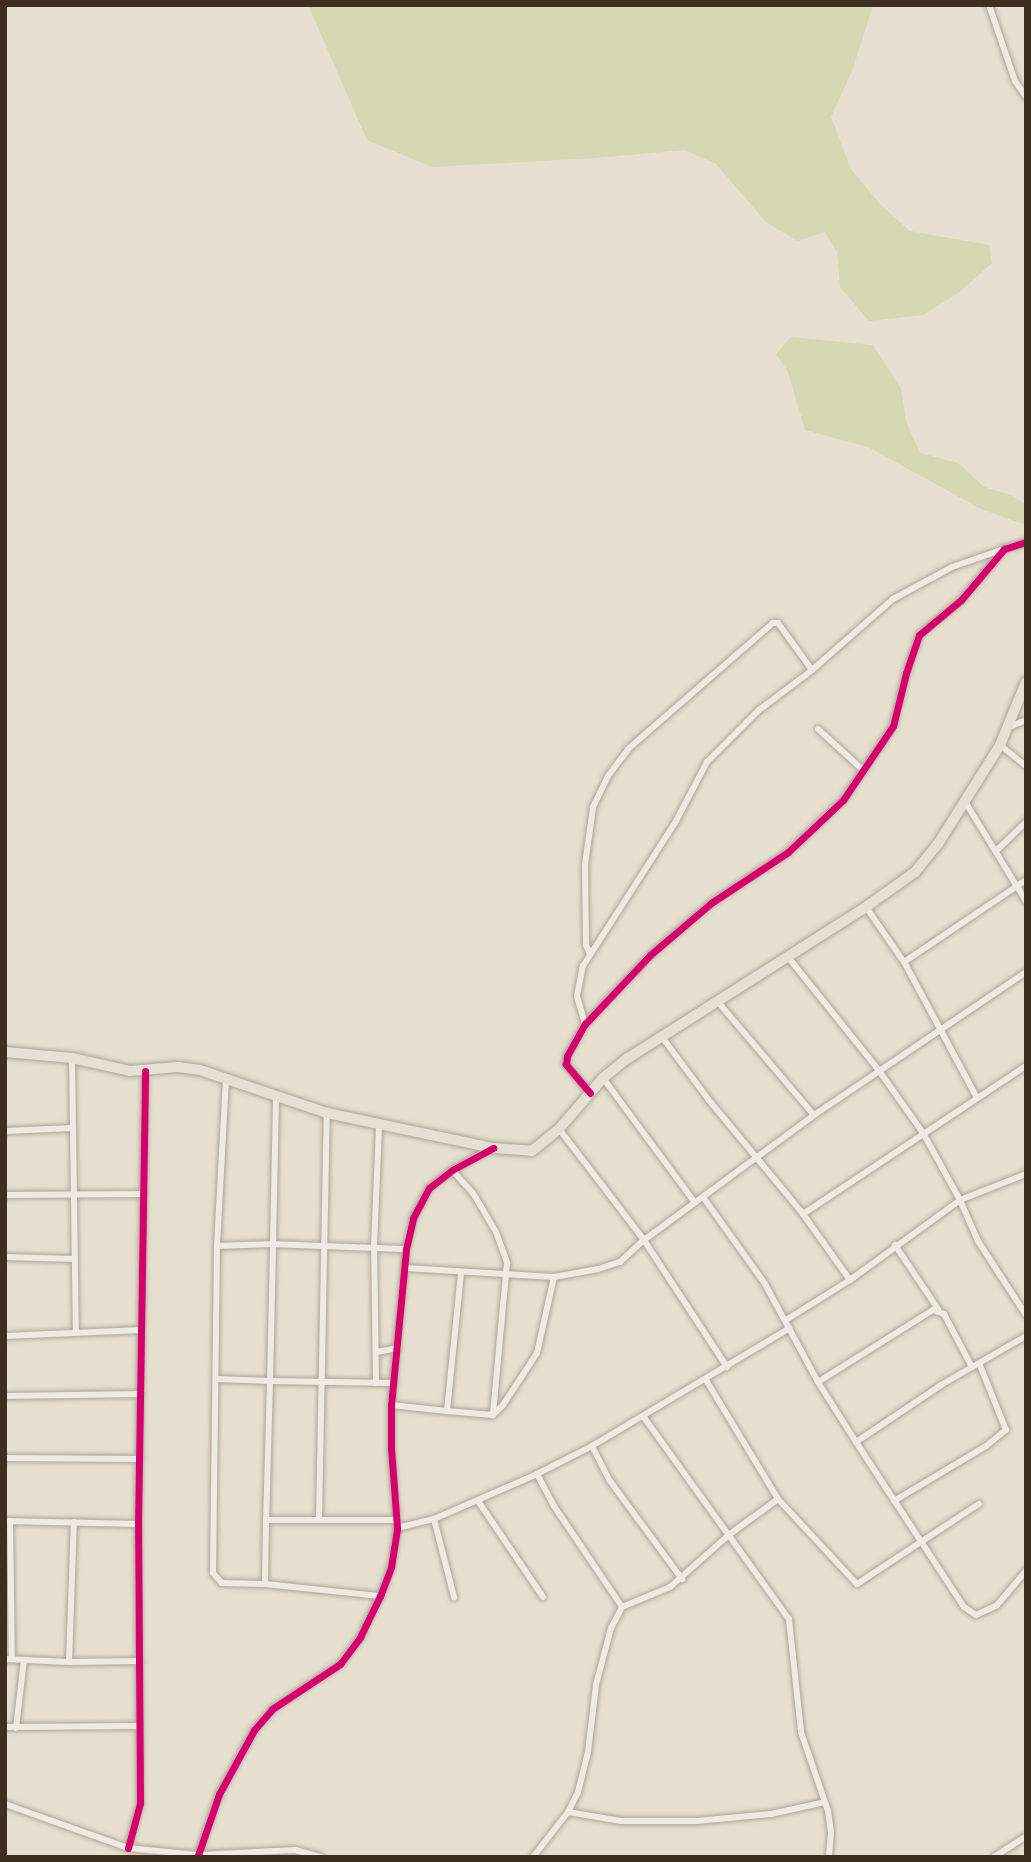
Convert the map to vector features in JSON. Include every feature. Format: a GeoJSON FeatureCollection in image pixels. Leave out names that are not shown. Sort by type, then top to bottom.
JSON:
{"type":"FeatureCollection","features":[{"type":"Feature","properties":{"kind":"main road"},"geometry":{"type":"LineString","coordinates":[[5,1052],[72,1058],[130,1071],[178,1067],[226,1078],[275,1098],[379,1126],[493,1148],[532,1151],[559,1129],[603,1078],[662,1037],[866,907],[915,872],[938,844],[1000,744],[1026,682]]}},
{"type":"Feature","properties":{"kind":"street"},"geometry":{"type":"LineString","coordinates":[[989,5],[1015,81],[1026,97]]}},
{"type":"Feature","properties":{"kind":"street"},"geometry":{"type":"LineString","coordinates":[[585,1024],[578,1009],[578,979],[590,954],[676,821],[707,762],[749,719],[812,670],[892,599],[952,567],[1026,542]]}},
{"type":"Feature","properties":{"kind":"street"},"geometry":{"type":"LineString","coordinates":[[590,1093],[566,1064],[567,1056],[585,1024],[650,955],[711,903],[788,852],[843,800],[893,726],[905,673],[919,635],[961,600],[1004,548]]}},
{"type":"Feature","properties":{"kind":"street"},"geometry":{"type":"LineString","coordinates":[[590,954],[586,945],[585,865],[593,807],[608,776],[628,749],[773,623],[778,623],[812,670]]}},
{"type":"Feature","properties":{"kind":"street"},"geometry":{"type":"LineString","coordinates":[[1009,727],[1026,720]]}},
{"type":"Feature","properties":{"kind":"street"},"geometry":{"type":"LineString","coordinates":[[818,729],[862,769]]}},
{"type":"Feature","properties":{"kind":"street"},"geometry":{"type":"LineString","coordinates":[[1000,744],[1026,766]]}},
{"type":"Feature","properties":{"kind":"street"},"geometry":{"type":"LineString","coordinates":[[964,800],[1026,901]]}},
{"type":"Feature","properties":{"kind":"street"},"geometry":{"type":"LineString","coordinates":[[996,850],[1026,822]]}},
{"type":"Feature","properties":{"kind":"street"},"geometry":{"type":"LineString","coordinates":[[904,962],[1026,880]]}},
{"type":"Feature","properties":{"kind":"street"},"geometry":{"type":"LineString","coordinates":[[866,907],[904,962],[942,1028],[976,1096]]}},
{"type":"Feature","properties":{"kind":"street"},"geometry":{"type":"LineString","coordinates":[[788,957],[880,1072],[923,1133],[960,1200],[978,1241],[1026,1315]]}},
{"type":"Feature","properties":{"kind":"street"},"geometry":{"type":"LineString","coordinates":[[405,1268],[554,1277],[620,1262],[644,1240],[755,1157],[1026,972]]}},
{"type":"Feature","properties":{"kind":"street"},"geometry":{"type":"LineString","coordinates":[[718,1002],[814,1115]]}},
{"type":"Feature","properties":{"kind":"street"},"geometry":{"type":"LineString","coordinates":[[662,1037],[803,1214],[850,1280]]}},
{"type":"Feature","properties":{"kind":"street"},"geometry":{"type":"LineString","coordinates":[[72,1058],[76,1332]]}},
{"type":"Feature","properties":{"kind":"street"},"geometry":{"type":"LineString","coordinates":[[803,1214],[976,1096],[1026,1066]]}},
{"type":"Feature","properties":{"kind":"street"},"geometry":{"type":"LineString","coordinates":[[128,1848],[140,1803],[138,1524],[145,1071]]}},
{"type":"Feature","properties":{"kind":"street"},"geometry":{"type":"LineString","coordinates":[[226,1078],[217,1246],[218,1379],[213,1573],[222,1583],[265,1584],[380,1596]]}},
{"type":"Feature","properties":{"kind":"street"},"geometry":{"type":"LineString","coordinates":[[603,1078],[695,1203]]}},
{"type":"Feature","properties":{"kind":"street"},"geometry":{"type":"LineString","coordinates":[[265,1584],[275,1098]]}},
{"type":"Feature","properties":{"kind":"street"},"geometry":{"type":"LineString","coordinates":[[319,1519],[327,1113]]}},
{"type":"Feature","properties":{"kind":"street"},"geometry":{"type":"LineString","coordinates":[[376,1383],[374,1246],[379,1126]]}},
{"type":"Feature","properties":{"kind":"street"},"geometry":{"type":"LineString","coordinates":[[5,1131],[74,1128]]}},
{"type":"Feature","properties":{"kind":"street"},"geometry":{"type":"LineString","coordinates":[[559,1129],[644,1240],[727,1367]]}},
{"type":"Feature","properties":{"kind":"street"},"geometry":{"type":"LineString","coordinates":[[198,1855],[219,1794],[254,1730],[272,1709],[340,1664],[360,1637],[380,1596],[391,1567],[397,1524],[391,1405],[406,1249],[419,1202],[429,1188],[452,1170],[493,1148]]}},
{"type":"Feature","properties":{"kind":"street"},"geometry":{"type":"LineString","coordinates":[[452,1170],[472,1193],[496,1232],[506,1255],[507,1275],[493,1415]]}},
{"type":"Feature","properties":{"kind":"street"},"geometry":{"type":"LineString","coordinates":[[786,1320],[850,1280],[960,1200],[1024,1178]]}},
{"type":"Feature","properties":{"kind":"street"},"geometry":{"type":"LineString","coordinates":[[5,1195],[143,1194]]}},
{"type":"Feature","properties":{"kind":"street"},"geometry":{"type":"LineString","coordinates":[[703,1197],[765,1284],[818,1382],[964,1607],[976,1615],[997,1605],[1026,1571]]}},
{"type":"Feature","properties":{"kind":"street"},"geometry":{"type":"LineString","coordinates":[[217,1246],[324,1243],[406,1249]]}},
{"type":"Feature","properties":{"kind":"street"},"geometry":{"type":"LineString","coordinates":[[894,1501],[986,1446],[1006,1430],[976,1365],[895,1245]]}},
{"type":"Feature","properties":{"kind":"street"},"geometry":{"type":"LineString","coordinates":[[5,1257],[75,1259]]}},
{"type":"Feature","properties":{"kind":"street"},"geometry":{"type":"LineString","coordinates":[[447,1411],[461,1272]]}},
{"type":"Feature","properties":{"kind":"street"},"geometry":{"type":"LineString","coordinates":[[391,1405],[493,1415],[503,1405],[537,1353],[554,1277]]}},
{"type":"Feature","properties":{"kind":"street"},"geometry":{"type":"LineString","coordinates":[[818,1382],[938,1309]]}},
{"type":"Feature","properties":{"kind":"street"},"geometry":{"type":"LineString","coordinates":[[266,1520],[319,1519],[397,1524],[434,1519],[537,1474],[592,1446],[790,1328]]}},
{"type":"Feature","properties":{"kind":"street"},"geometry":{"type":"LineString","coordinates":[[5,1336],[141,1330]]}},
{"type":"Feature","properties":{"kind":"street"},"geometry":{"type":"LineString","coordinates":[[856,1442],[1026,1336]]}},
{"type":"Feature","properties":{"kind":"street"},"geometry":{"type":"LineString","coordinates":[[376,1352],[398,1348]]}},
{"type":"Feature","properties":{"kind":"street"},"geometry":{"type":"LineString","coordinates":[[218,1379],[394,1383]]}},
{"type":"Feature","properties":{"kind":"street"},"geometry":{"type":"LineString","coordinates":[[706,1380],[778,1499],[857,1584],[979,1504]]}},
{"type":"Feature","properties":{"kind":"street"},"geometry":{"type":"LineString","coordinates":[[5,1396],[141,1394]]}},
{"type":"Feature","properties":{"kind":"street"},"geometry":{"type":"LineString","coordinates":[[643,1416],[789,1619],[801,1732],[825,1802],[831,1833],[829,1857]]}},
{"type":"Feature","properties":{"kind":"street"},"geometry":{"type":"LineString","coordinates":[[592,1446],[610,1480],[682,1578]]}},
{"type":"Feature","properties":{"kind":"street"},"geometry":{"type":"LineString","coordinates":[[5,1458],[139,1459]]}},
{"type":"Feature","properties":{"kind":"street"},"geometry":{"type":"LineString","coordinates":[[537,1474],[554,1506],[622,1607]]}},
{"type":"Feature","properties":{"kind":"street"},"geometry":{"type":"LineString","coordinates":[[533,1857],[568,1812],[578,1792],[589,1752],[601,1664],[611,1628],[622,1607],[670,1587],[730,1534],[778,1499]]}},
{"type":"Feature","properties":{"kind":"street"},"geometry":{"type":"LineString","coordinates":[[478,1501],[543,1597]]}},
{"type":"Feature","properties":{"kind":"street"},"geometry":{"type":"LineString","coordinates":[[434,1519],[454,1597]]}},
{"type":"Feature","properties":{"kind":"street"},"geometry":{"type":"LineString","coordinates":[[138,1524],[7,1521],[7,1599],[8,1659],[140,1661]]}},
{"type":"Feature","properties":{"kind":"street"},"geometry":{"type":"LineString","coordinates":[[69,1662],[74,1522]]}},
{"type":"Feature","properties":{"kind":"street"},"geometry":{"type":"LineString","coordinates":[[16,1728],[24,1660]]}},
{"type":"Feature","properties":{"kind":"street"},"geometry":{"type":"LineString","coordinates":[[5,1727],[138,1726]]}},
{"type":"Feature","properties":{"kind":"street"},"geometry":{"type":"LineString","coordinates":[[568,1812],[621,1821],[697,1821],[771,1814],[825,1802]]}},
{"type":"Feature","properties":{"kind":"street"},"geometry":{"type":"LineString","coordinates":[[5,1804],[148,1853],[198,1855],[295,1850],[321,1857]]}},
{"type":"Feature","properties":{"kind":"street"},"geometry":{"type":"LineString","coordinates":[[994,1857],[1026,1836]]}},
{"type":"Feature","properties":{"kind":"green space"},"geometry":{"type":"Polygon","coordinates":[[[308,5],[873,5],[852,71],[831,117],[851,169],[880,204],[910,231],[989,245],[992,263],[961,291],[923,315],[869,321],[840,287],[837,253],[825,232],[797,241],[766,222],[716,164],[685,150],[432,167],[367,140],[308,5]]]}},
{"type":"Feature","properties":{"kind":"green space"},"geometry":{"type":"Polygon","coordinates":[[[791,337],[873,345],[901,389],[907,424],[920,453],[958,463],[984,487],[1011,495],[1026,504],[1026,525],[981,509],[868,447],[805,430],[788,372],[776,354],[791,337]]]}},
{"type":"Feature","properties":{"kind":"cycle path"},"geometry":{"type":"LineString","coordinates":[[590,1093],[566,1064],[567,1056],[585,1024],[650,955],[711,903],[788,852],[843,800],[893,726],[919,635],[961,600],[1004,549],[1026,542]]}},
{"type":"Feature","properties":{"kind":"cycle path"},"geometry":{"type":"LineString","coordinates":[[128,1848],[140,1803],[138,1524],[145,1071]]}},
{"type":"Feature","properties":{"kind":"cycle path"},"geometry":{"type":"LineString","coordinates":[[198,1855],[219,1794],[254,1730],[272,1709],[340,1664],[360,1637],[380,1596],[391,1567],[397,1528],[391,1449],[391,1405],[406,1249],[413,1218],[429,1188],[452,1170],[493,1148]]}}]}
